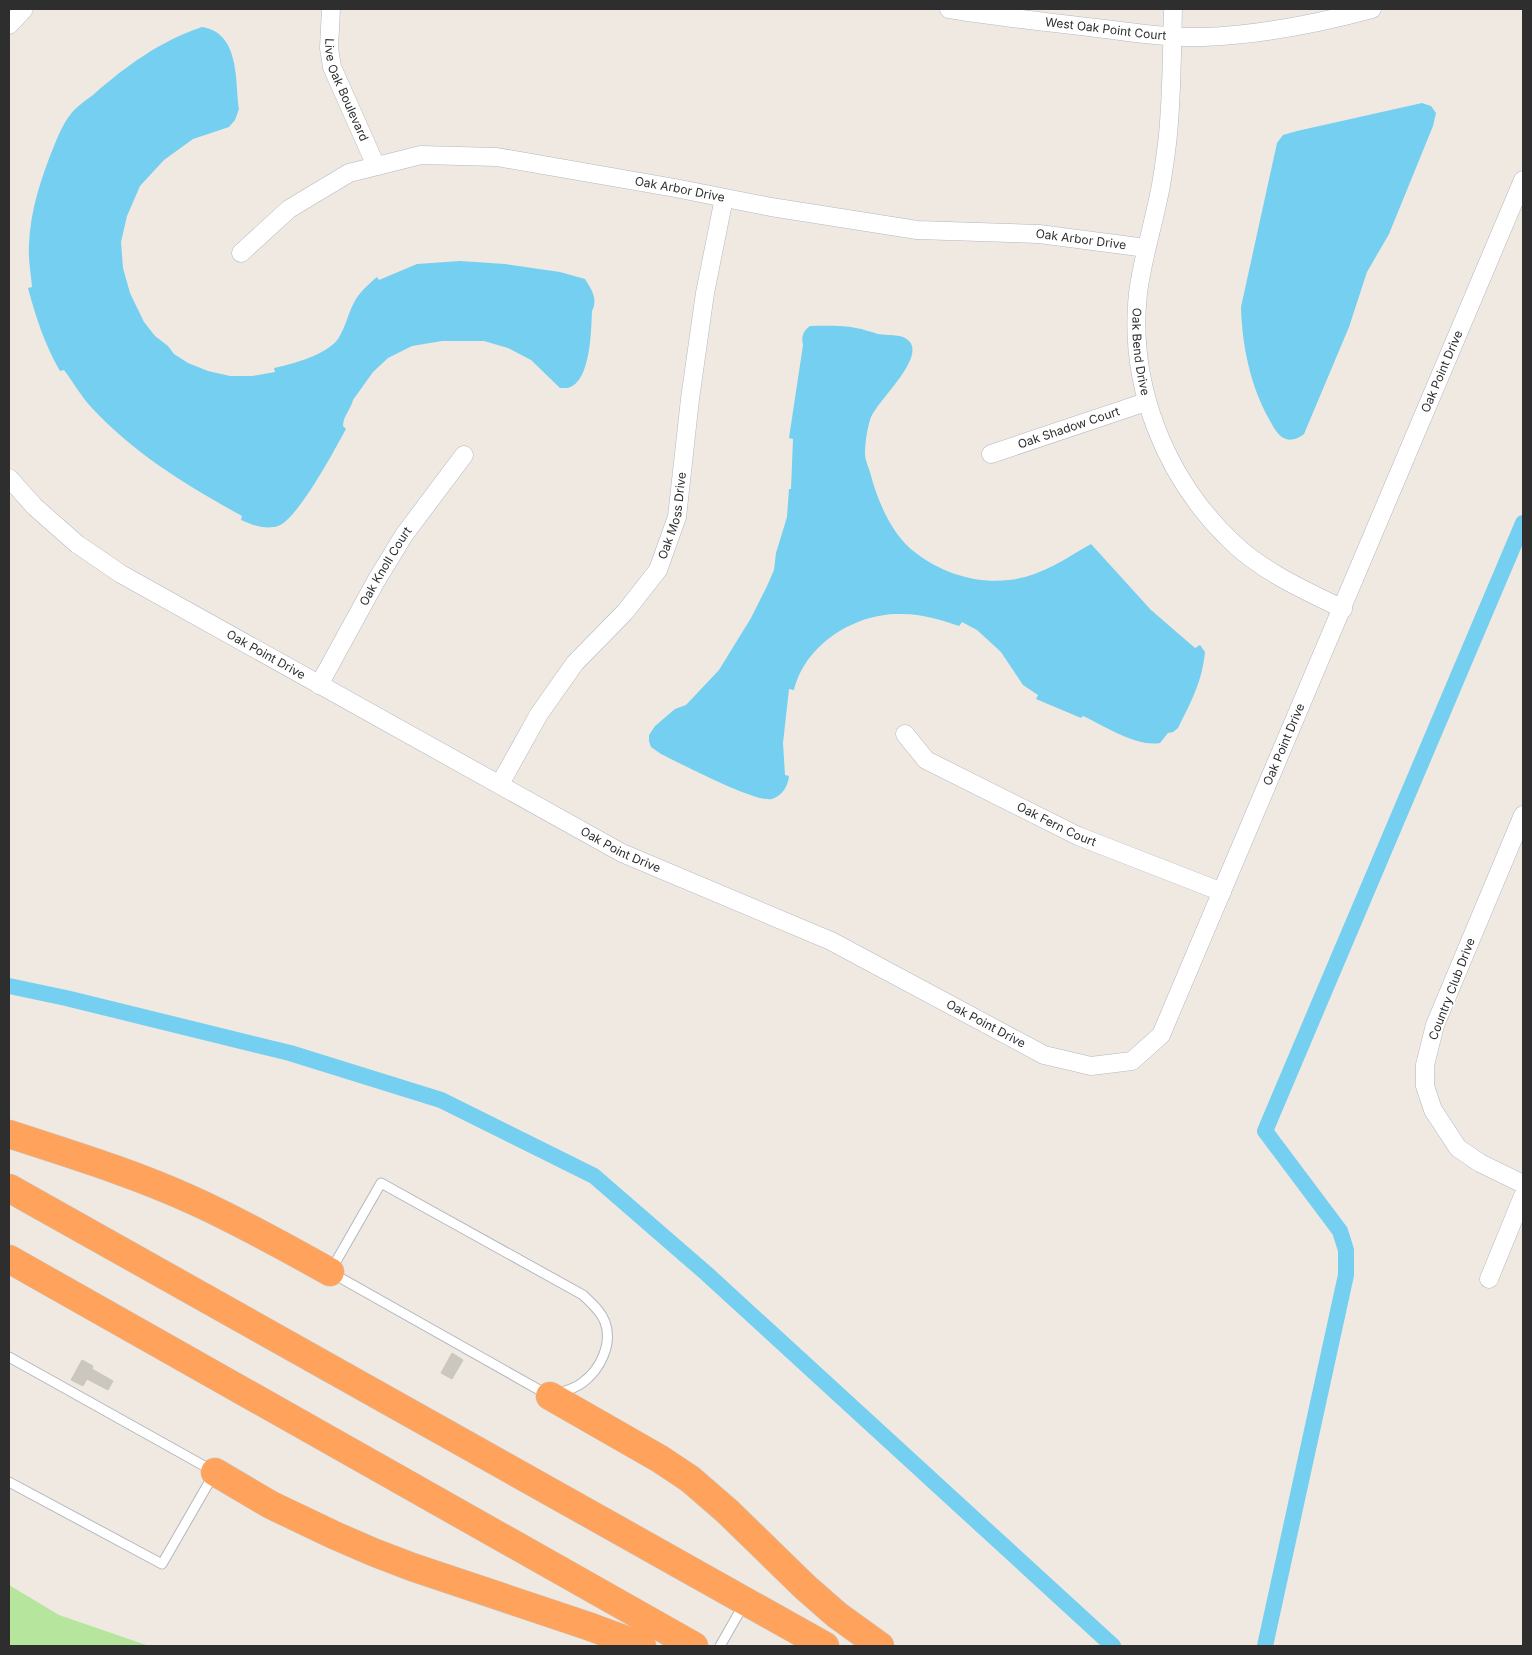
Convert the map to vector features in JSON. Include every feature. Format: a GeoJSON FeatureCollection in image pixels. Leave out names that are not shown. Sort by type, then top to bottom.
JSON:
{"type":"FeatureCollection","features":[{"type":"Feature","properties":{"kind":"highway"},"geometry":{"type":"LineString","coordinates":[[9,1134],[136,1176],[191,1199],[232,1218],[330,1272]]}},
{"type":"Feature","properties":{"kind":"highway"},"geometry":{"type":"LineString","coordinates":[[9,1188],[825,1646]]}},
{"type":"Feature","properties":{"kind":"highway"},"geometry":{"type":"LineString","coordinates":[[9,1259],[694,1646]]}},
{"type":"Feature","properties":{"kind":"highway"},"geometry":{"type":"LineString","coordinates":[[550,1396],[660,1459],[690,1480],[727,1511],[805,1587],[837,1615],[880,1646]]}},
{"type":"Feature","properties":{"kind":"highway"},"geometry":{"type":"LineString","coordinates":[[215,1472],[271,1505],[336,1536],[412,1567],[642,1646]]}},
{"type":"Feature","properties":{"kind":"street"},"geometry":{"type":"LineString","coordinates":[[9,25],[24,9]]}},
{"type":"Feature","properties":{"kind":"street","name":"Live Oak Boulevard"},"geometry":{"type":"LineString","coordinates":[[331,9],[328,48],[332,67],[376,166]]}},
{"type":"Feature","properties":{"kind":"street","name":"West Oak Point Court"},"geometry":{"type":"LineString","coordinates":[[948,9],[990,16],[1172,36]]}},
{"type":"Feature","properties":{"kind":"street","name":"Oak Bend Drive"},"geometry":{"type":"LineString","coordinates":[[1173,9],[1169,123],[1162,181],[1146,248],[1138,294],[1136,334],[1146,402],[1159,438],[1177,473],[1202,509],[1230,541],[1259,563],[1343,609]]}},
{"type":"Feature","properties":{"kind":"street"},"geometry":{"type":"LineString","coordinates":[[1172,36],[1237,35],[1286,29],[1340,18],[1372,9]]}},
{"type":"Feature","properties":{"kind":"street","name":"Oak Arbor Drive"},"geometry":{"type":"LineString","coordinates":[[241,253],[289,209],[349,173],[421,155],[497,157],[771,207],[917,230],[1039,234],[1146,248]]}},
{"type":"Feature","properties":{"kind":"street","name":"Oak Point Drive"},"geometry":{"type":"LineString","coordinates":[[9,478],[35,507],[77,544],[114,569],[622,854],[831,941],[1044,1055],[1091,1066],[1132,1061],[1161,1035],[1343,609],[1523,180]]}},
{"type":"Feature","properties":{"kind":"street","name":"Oak Moss Drive"},"geometry":{"type":"LineString","coordinates":[[500,784],[539,714],[575,663],[625,612],[658,570],[677,517],[690,399],[706,293],[724,198]]}},
{"type":"Feature","properties":{"kind":"street","name":"Oak Shadow Court"},"geometry":{"type":"LineString","coordinates":[[991,454],[1146,402]]}},
{"type":"Feature","properties":{"kind":"street","name":"Oak Knoll Court"},"geometry":{"type":"LineString","coordinates":[[319,685],[376,581],[404,535],[464,455]]}},
{"type":"Feature","properties":{"kind":"street","name":"Oak Fern Court"},"geometry":{"type":"LineString","coordinates":[[905,734],[926,760],[1078,836],[1222,892]]}},
{"type":"Feature","properties":{"kind":"street","name":"Country Club Drive"},"geometry":{"type":"LineString","coordinates":[[1523,815],[1434,1025],[1425,1065],[1425,1086],[1433,1110],[1458,1148],[1480,1163],[1523,1184]]}},
{"type":"Feature","properties":{"kind":"street"},"geometry":{"type":"LineString","coordinates":[[1489,1279],[1523,1196]]}},
{"type":"Feature","properties":{"kind":"lane"},"geometry":{"type":"LineString","coordinates":[[381,1183],[570,1286],[583,1295],[604,1321],[607,1338],[602,1358],[595,1372],[581,1384],[550,1396],[330,1272],[381,1183]]}},
{"type":"Feature","properties":{"kind":"lane"},"geometry":{"type":"LineString","coordinates":[[9,1356],[215,1472],[162,1564],[9,1482]]}},
{"type":"Feature","properties":{"kind":"lane"},"geometry":{"type":"LineString","coordinates":[[720,1646],[745,1601]]}},
{"type":"Feature","properties":{"kind":"green space"},"geometry":{"type":"Polygon","coordinates":[[[9,1585],[59,1615],[149,1646],[9,1646],[9,1585]]]}},
{"type":"Feature","properties":{"kind":"water"},"geometry":{"type":"Polygon","coordinates":[[[202,27],[214,31],[223,38],[229,48],[236,72],[239,109],[235,120],[229,127],[193,139],[164,160],[140,186],[127,216],[121,242],[123,268],[130,293],[144,322],[155,336],[168,346],[174,354],[188,363],[208,371],[230,376],[252,376],[275,372],[274,368],[309,358],[333,345],[341,334],[356,299],[377,277],[379,280],[417,264],[460,261],[505,264],[560,272],[585,279],[590,287],[594,307],[588,354],[581,376],[576,384],[568,388],[560,388],[531,360],[508,348],[484,341],[442,341],[412,346],[388,358],[373,372],[353,400],[343,422],[343,426],[346,429],[305,498],[286,521],[273,527],[259,526],[241,520],[242,516],[162,468],[108,424],[87,403],[64,370],[60,371],[45,341],[38,321],[28,288],[32,287],[29,250],[34,207],[49,158],[63,126],[72,112],[144,55],[172,39],[202,27]]]}},
{"type":"Feature","properties":{"kind":"water"},"geometry":{"type":"Polygon","coordinates":[[[1422,103],[1431,106],[1436,113],[1433,126],[1389,234],[1367,272],[1349,327],[1304,434],[1295,439],[1286,439],[1280,436],[1274,428],[1262,406],[1252,379],[1245,350],[1241,307],[1277,143],[1283,135],[1297,131],[1422,103]]]}},
{"type":"Feature","properties":{"kind":"water"},"geometry":{"type":"Polygon","coordinates":[[[810,326],[850,327],[878,334],[903,337],[910,342],[913,350],[905,370],[880,403],[870,420],[865,454],[881,505],[893,527],[907,546],[926,560],[960,576],[997,581],[1031,575],[1062,561],[1091,544],[1151,610],[1195,648],[1200,645],[1205,652],[1199,682],[1178,728],[1168,733],[1160,743],[1141,742],[1121,735],[1083,716],[1081,718],[1036,699],[1038,695],[1023,685],[1001,652],[977,630],[962,622],[959,626],[924,616],[903,614],[885,615],[851,625],[821,645],[809,658],[800,673],[794,690],[789,689],[783,743],[785,775],[789,776],[784,790],[776,798],[763,799],[734,789],[661,754],[651,747],[649,735],[655,726],[675,709],[686,705],[719,670],[751,618],[774,570],[776,553],[787,517],[789,489],[791,489],[793,439],[789,438],[803,345],[802,337],[810,326]]]}},
{"type":"Feature","properties":{"kind":"building"},"geometry":{"type":"Polygon","coordinates":[[[452,1353],[463,1360],[452,1379],[441,1373],[452,1353]]]}},
{"type":"Feature","properties":{"kind":"building"},"geometry":{"type":"Polygon","coordinates":[[[82,1360],[93,1366],[92,1369],[113,1381],[108,1390],[87,1379],[83,1386],[71,1380],[82,1360]]]}},
{"type":"Feature","properties":{"kind":"waterway"},"geometry":{"type":"LineString","coordinates":[[1265,1646],[1346,1275],[1346,1250],[1340,1231],[1265,1131],[1523,523]]}},
{"type":"Feature","properties":{"kind":"waterway"},"geometry":{"type":"LineString","coordinates":[[9,986],[66,998],[290,1053],[441,1100],[594,1176],[707,1274],[1113,1646]]}}]}
